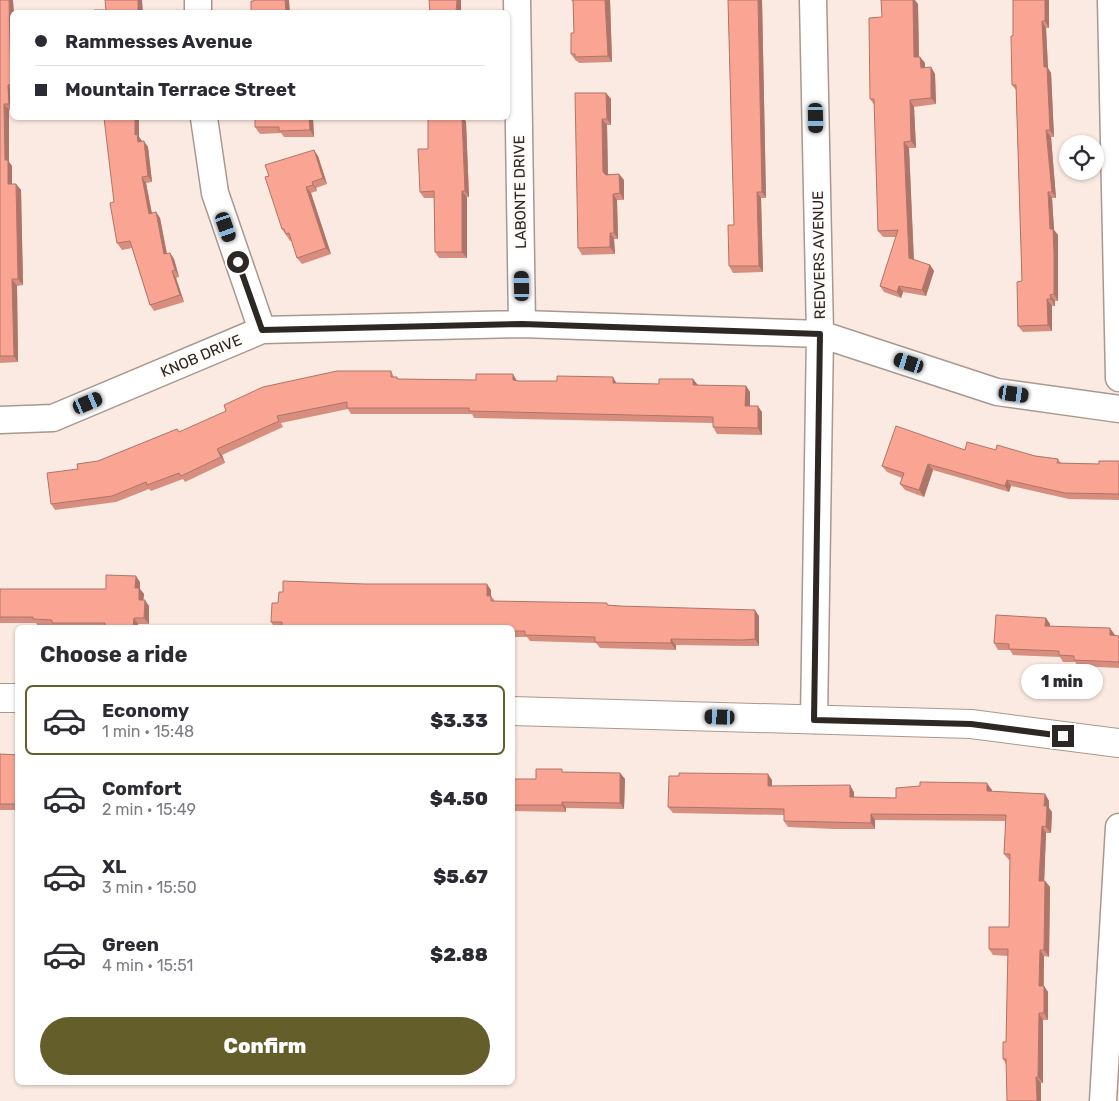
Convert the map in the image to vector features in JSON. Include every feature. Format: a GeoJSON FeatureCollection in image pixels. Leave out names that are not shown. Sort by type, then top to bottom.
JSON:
{"type":"FeatureCollection","features":[{"type":"Feature","properties":{"kind":"street","name":"LABONTE DRIVE"},"geometry":{"type":"LineString","coordinates":[[517,0],[522,324]]}},
{"type":"Feature","properties":{"kind":"street","name":"REDVERS AVENUE"},"geometry":{"type":"LineString","coordinates":[[813,0],[820,334],[814,720]]}},
{"type":"Feature","properties":{"kind":"street"},"geometry":{"type":"LineString","coordinates":[[1111,0],[1119,378]]}},
{"type":"Feature","properties":{"kind":"street"},"geometry":{"type":"LineString","coordinates":[[204,120],[215,193],[262,330]]}},
{"type":"Feature","properties":{"kind":"street","name":"KNOB DRIVE"},"geometry":{"type":"LineString","coordinates":[[0,420],[53,418],[262,330],[522,324],[820,334],[997,392],[1119,409]]}},
{"type":"Feature","properties":{"kind":"street"},"geometry":{"type":"LineString","coordinates":[[0,698],[15,698]]}},
{"type":"Feature","properties":{"kind":"street"},"geometry":{"type":"LineString","coordinates":[[515,711],[971,724],[1119,743]]}},
{"type":"Feature","properties":{"kind":"street"},"geometry":{"type":"LineString","coordinates":[[1103,1101],[1119,828]]}},
{"type":"Feature","properties":{"kind":"building"},"geometry":{"type":"Polygon","coordinates":[[[0,0],[9,0],[10,85],[8,85],[9,104],[4,104],[5,160],[8,160],[8,184],[16,184],[18,279],[12,279],[14,356],[0,356],[0,0]]]}},
{"type":"Feature","properties":{"kind":"building"},"geometry":{"type":"Polygon","coordinates":[[[105,0],[138,0],[138,10],[106,10],[105,0]]]}},
{"type":"Feature","properties":{"kind":"building"},"geometry":{"type":"Polygon","coordinates":[[[285,0],[286,10],[251,10],[251,1],[285,0]]]}},
{"type":"Feature","properties":{"kind":"building"},"geometry":{"type":"Polygon","coordinates":[[[429,0],[457,0],[456,10],[430,10],[429,0]]]}},
{"type":"Feature","properties":{"kind":"building"},"geometry":{"type":"Polygon","coordinates":[[[573,0],[605,0],[608,56],[575,57],[575,54],[571,54],[571,33],[574,33],[573,0]]]}},
{"type":"Feature","properties":{"kind":"building"},"geometry":{"type":"Polygon","coordinates":[[[728,0],[758,0],[762,192],[757,192],[759,266],[729,266],[728,225],[734,225],[728,0]]]}},
{"type":"Feature","properties":{"kind":"building"},"geometry":{"type":"Polygon","coordinates":[[[881,0],[913,0],[914,57],[920,57],[921,68],[931,67],[931,98],[910,100],[911,141],[904,142],[909,258],[930,265],[922,290],[899,286],[897,292],[880,286],[898,230],[878,231],[874,99],[870,99],[869,18],[882,17],[881,0]]]}},
{"type":"Feature","properties":{"kind":"building"},"geometry":{"type":"Polygon","coordinates":[[[1013,0],[1045,0],[1045,21],[1042,21],[1044,67],[1047,67],[1050,130],[1046,130],[1052,192],[1048,192],[1050,229],[1053,229],[1054,253],[1054,294],[1050,295],[1051,299],[1047,299],[1048,325],[1018,326],[1017,282],[1022,281],[1016,85],[1012,85],[1011,36],[1013,36],[1013,0]]]}},
{"type":"Feature","properties":{"kind":"building"},"geometry":{"type":"Polygon","coordinates":[[[575,93],[606,93],[607,119],[602,119],[603,172],[606,175],[619,174],[620,193],[613,194],[614,233],[610,233],[610,247],[578,248],[575,93]]]}},
{"type":"Feature","properties":{"kind":"building"},"geometry":{"type":"Polygon","coordinates":[[[104,120],[135,120],[135,135],[137,134],[138,142],[144,141],[148,176],[142,177],[149,214],[156,212],[164,254],[170,253],[175,270],[172,271],[180,295],[150,305],[130,241],[117,243],[110,203],[114,202],[104,120]]]}},
{"type":"Feature","properties":{"kind":"building"},"geometry":{"type":"Polygon","coordinates":[[[255,120],[309,120],[310,130],[279,131],[279,127],[255,127],[255,120]]]}},
{"type":"Feature","properties":{"kind":"building"},"geometry":{"type":"Polygon","coordinates":[[[428,120],[462,120],[465,191],[462,191],[462,252],[435,252],[434,191],[420,192],[418,149],[428,149],[428,120]]]}},
{"type":"Feature","properties":{"kind":"building"},"geometry":{"type":"Polygon","coordinates":[[[314,150],[323,178],[312,182],[313,185],[306,187],[326,248],[297,258],[289,233],[286,234],[284,229],[282,229],[265,177],[269,176],[265,165],[314,150]]]}},
{"type":"Feature","properties":{"kind":"building"},"geometry":{"type":"Polygon","coordinates":[[[337,371],[391,371],[391,377],[397,377],[397,379],[476,380],[476,374],[513,374],[513,380],[519,381],[557,381],[557,376],[613,377],[613,383],[659,384],[659,379],[693,379],[693,385],[746,386],[745,406],[758,406],[758,428],[713,427],[713,417],[469,411],[469,408],[347,408],[347,402],[277,416],[279,421],[217,449],[221,457],[181,476],[179,473],[147,485],[146,482],[112,496],[51,504],[47,473],[78,469],[77,464],[98,461],[177,429],[179,432],[226,411],[224,405],[263,387],[337,371]]]}},
{"type":"Feature","properties":{"kind":"building"},"geometry":{"type":"Polygon","coordinates":[[[896,426],[965,450],[967,442],[996,450],[997,445],[1035,456],[1058,459],[1057,463],[1099,464],[1099,461],[1119,461],[1119,494],[1065,493],[1007,480],[1005,486],[928,464],[919,490],[900,484],[904,473],[882,466],[896,426]]]}},
{"type":"Feature","properties":{"kind":"building"},"geometry":{"type":"Polygon","coordinates":[[[106,575],[136,576],[135,588],[139,588],[139,600],[145,600],[144,618],[134,618],[133,625],[105,625],[105,623],[52,623],[52,620],[33,619],[33,617],[0,617],[0,589],[106,589],[106,575]]]}},
{"type":"Feature","properties":{"kind":"building"},"geometry":{"type":"Polygon","coordinates":[[[283,581],[365,584],[487,584],[487,596],[491,596],[491,601],[607,603],[607,605],[619,606],[755,610],[755,639],[671,639],[671,643],[595,642],[595,637],[525,635],[525,631],[515,631],[515,625],[282,625],[282,622],[271,622],[272,603],[278,603],[279,592],[283,592],[283,581]]]}},
{"type":"Feature","properties":{"kind":"building"},"geometry":{"type":"Polygon","coordinates":[[[996,615],[1046,618],[1045,626],[1110,628],[1110,635],[1119,636],[1119,662],[1074,660],[1074,656],[1059,655],[1059,651],[1009,649],[1009,644],[994,643],[996,615]]]}},
{"type":"Feature","properties":{"kind":"building"},"geometry":{"type":"Polygon","coordinates":[[[0,754],[15,755],[15,804],[0,804],[0,754]]]}},
{"type":"Feature","properties":{"kind":"building"},"geometry":{"type":"Polygon","coordinates":[[[536,769],[562,769],[562,772],[620,773],[620,803],[562,802],[562,805],[515,805],[515,779],[536,779],[536,769]]]}},
{"type":"Feature","properties":{"kind":"building"},"geometry":{"type":"Polygon","coordinates":[[[679,773],[768,774],[768,786],[850,785],[850,797],[896,798],[896,788],[920,786],[920,782],[987,783],[987,791],[1045,794],[1044,806],[1047,806],[1046,827],[1042,826],[1039,881],[1045,881],[1044,950],[1040,950],[1039,986],[1044,986],[1044,1013],[1039,1013],[1038,1077],[1036,1077],[1037,1101],[1007,1101],[1006,1059],[1003,1059],[1003,1042],[1006,1042],[1008,949],[989,949],[989,927],[1009,927],[1010,854],[1004,854],[1006,815],[871,814],[871,823],[784,821],[784,809],[668,807],[669,776],[679,776],[679,773]]]}},
{"type":"Feature","properties":{"kind":"route"},"geometry":{"type":"LineString","coordinates":[[238,262],[262,330],[522,324],[820,334],[814,720],[971,724],[1063,736]]}}]}
